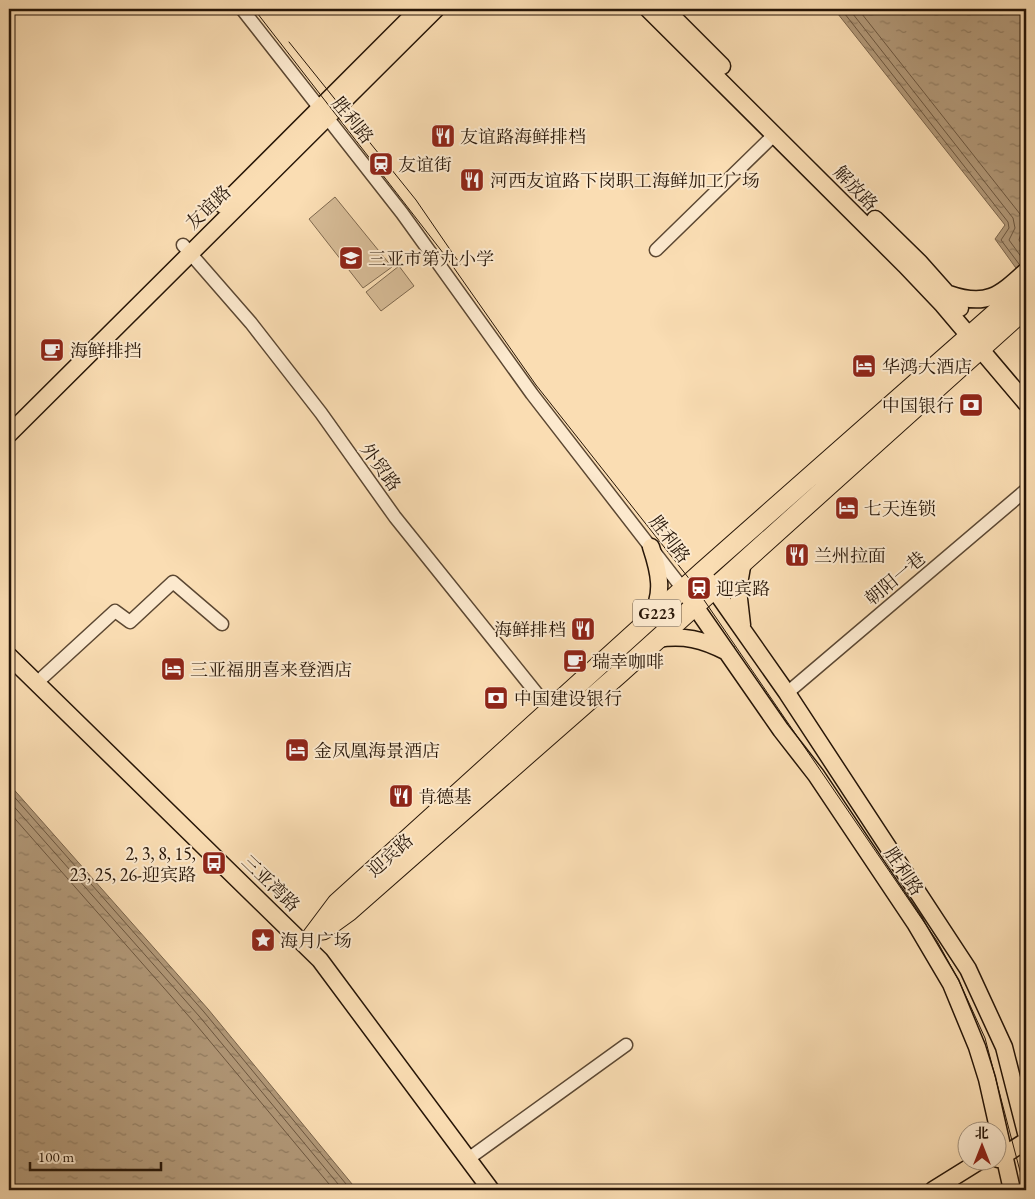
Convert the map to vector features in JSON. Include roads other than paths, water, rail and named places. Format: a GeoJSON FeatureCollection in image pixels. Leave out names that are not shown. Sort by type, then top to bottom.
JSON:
{"type":"FeatureCollection","features":[{"type":"Feature","properties":{"kind":"highway","name":"迎宾路"},"geometry":{"type":"LineString","coordinates":[[307,941],[348,912],[657,640],[978,339],[1019,298]]}},
{"type":"Feature","properties":{"kind":"highway","name":"迎宾路"},"geometry":{"type":"LineString","coordinates":[[307,941],[336,903],[648,620],[702,572],[978,339]]}},
{"type":"Feature","properties":{"kind":"main road","name":"友谊路"},"geometry":{"type":"LineString","coordinates":[[323,114],[419,9]]}},
{"type":"Feature","properties":{"kind":"main road","name":"友谊路"},"geometry":{"type":"LineString","coordinates":[[9,420],[187,249],[323,114],[436,9]]}},
{"type":"Feature","properties":{"kind":"main road","name":"解放路"},"geometry":{"type":"LineString","coordinates":[[648,9],[1026,386]]}},
{"type":"Feature","properties":{"kind":"main road","name":"解放路"},"geometry":{"type":"LineString","coordinates":[[665,9],[949,294],[978,339],[1026,403]]}},
{"type":"Feature","properties":{"kind":"main road","name":"友谊路"},"geometry":{"type":"LineString","coordinates":[[9,434],[187,249]]}},
{"type":"Feature","properties":{"kind":"main road"},"geometry":{"type":"LineString","coordinates":[[949,294],[961,298],[982,300],[1019,298],[1026,271]]}},
{"type":"Feature","properties":{"kind":"main road"},"geometry":{"type":"LineString","coordinates":[[648,620],[654,611],[660,587],[651,548]]}},
{"type":"Feature","properties":{"kind":"main road"},"geometry":{"type":"LineString","coordinates":[[743,561],[738,579],[738,598],[744,632]]}},
{"type":"Feature","properties":{"kind":"main road","name":"胜利路"},"geometry":{"type":"LineString","coordinates":[[702,572],[787,693],[968,969],[1004,1047],[1026,1132]]}},
{"type":"Feature","properties":{"kind":"main road","name":"胜利路"},"geometry":{"type":"LineString","coordinates":[[683,589],[776,723],[822,784],[915,923],[951,984],[977,1047],[992,1122]]}},
{"type":"Feature","properties":{"kind":"main road"},"geometry":{"type":"LineString","coordinates":[[657,640],[687,637],[701,640],[728,653]]}},
{"type":"Feature","properties":{"kind":"main road","name":"三亚湾路"},"geometry":{"type":"LineString","coordinates":[[9,643],[307,941],[491,1190]]}},
{"type":"Feature","properties":{"kind":"main road","name":"三亚湾路"},"geometry":{"type":"LineString","coordinates":[[9,656],[307,941]]}},
{"type":"Feature","properties":{"kind":"main road"},"geometry":{"type":"LineString","coordinates":[[1008,1147],[1026,1132]]}},
{"type":"Feature","properties":{"kind":"main road"},"geometry":{"type":"LineString","coordinates":[[1008,1150],[1026,1141]]}},
{"type":"Feature","properties":{"kind":"main road"},"geometry":{"type":"LineString","coordinates":[[934,1190],[962,1172]]}},
{"type":"Feature","properties":{"kind":"main road"},"geometry":{"type":"LineString","coordinates":[[949,1190],[974,1172]]}},
{"type":"Feature","properties":{"kind":"main road","name":"胜利路"},"geometry":{"type":"LineString","coordinates":[[1006,1172],[1012,1190]]}},
{"type":"Feature","properties":{"kind":"street","name":"胜利路"},"geometry":{"type":"LineString","coordinates":[[242,9],[402,213],[532,394],[683,589]]}},
{"type":"Feature","properties":{"kind":"street"},"geometry":{"type":"LineString","coordinates":[[656,250],[775,134]]}},
{"type":"Feature","properties":{"kind":"street","name":"外贸路"},"geometry":{"type":"LineString","coordinates":[[187,249],[299,384],[395,517],[550,710]]}},
{"type":"Feature","properties":{"kind":"street","name":"朝阳一巷"},"geometry":{"type":"LineString","coordinates":[[787,693],[1026,490]]}},
{"type":"Feature","properties":{"kind":"street"},"geometry":{"type":"LineString","coordinates":[[43,677],[115,610],[130,622],[173,582],[222,624]]}},
{"type":"Feature","properties":{"kind":"street"},"geometry":{"type":"LineString","coordinates":[[468,1159],[626,1045]]}},
{"type":"Feature","properties":{"kind":"water"},"geometry":{"type":"Polygon","coordinates":[[[834,9],[1026,9],[1026,282],[995,239],[1005,225],[834,9]]]}},
{"type":"Feature","properties":{"kind":"water"},"geometry":{"type":"Polygon","coordinates":[[[9,784],[208,1009],[357,1190],[9,1190],[9,784]]]}},
{"type":"Feature","properties":{"kind":"tram line"},"geometry":{"type":"LineString","coordinates":[[254,9],[447,258],[536,385],[691,581],[937,941],[959,981],[985,1038],[1025,1190]]}},
{"type":"Feature","properties":{"kind":"tram line"},"geometry":{"type":"LineString","coordinates":[[289,42],[416,200],[460,264]]}},
{"type":"Feature","properties":{"kind":"place","name":"友谊路海鲜排档"},"geometry":{"type":"Point","coordinates":[443,136]}},
{"type":"Feature","properties":{"kind":"place","name":"友谊街"},"geometry":{"type":"Point","coordinates":[381,164]}},
{"type":"Feature","properties":{"kind":"place","name":"河西友谊路下岗职工海鲜加工广场"},"geometry":{"type":"Point","coordinates":[472,180]}},
{"type":"Feature","properties":{"kind":"place","name":"三亚市第九小学"},"geometry":{"type":"Point","coordinates":[351,258]}},
{"type":"Feature","properties":{"kind":"place","name":"海鲜排挡"},"geometry":{"type":"Point","coordinates":[52,350]}},
{"type":"Feature","properties":{"kind":"place","name":"华鸿大酒店"},"geometry":{"type":"Point","coordinates":[864,366]}},
{"type":"Feature","properties":{"kind":"place","name":"中国银行"},"geometry":{"type":"Point","coordinates":[971,405]}},
{"type":"Feature","properties":{"kind":"place","name":"七天连锁"},"geometry":{"type":"Point","coordinates":[847,508]}},
{"type":"Feature","properties":{"kind":"place","name":"兰州拉面"},"geometry":{"type":"Point","coordinates":[797,555]}},
{"type":"Feature","properties":{"kind":"place","name":"迎宾路"},"geometry":{"type":"Point","coordinates":[699,588]}},
{"type":"Feature","properties":{"kind":"place","name":"海鲜排档"},"geometry":{"type":"Point","coordinates":[583,629]}},
{"type":"Feature","properties":{"kind":"place","name":"瑞幸咖啡"},"geometry":{"type":"Point","coordinates":[575,661]}},
{"type":"Feature","properties":{"kind":"place","name":"三亚福朋喜来登酒店"},"geometry":{"type":"Point","coordinates":[173,669]}},
{"type":"Feature","properties":{"kind":"place","name":"中国建设银行"},"geometry":{"type":"Point","coordinates":[496,698]}},
{"type":"Feature","properties":{"kind":"place","name":"金凤凰海景酒店"},"geometry":{"type":"Point","coordinates":[297,750]}},
{"type":"Feature","properties":{"kind":"place","name":"肯德基"},"geometry":{"type":"Point","coordinates":[401,796]}},
{"type":"Feature","properties":{"kind":"place","name":"2, 3, 8, 15, 23, 25, 26-迎宾路"},"geometry":{"type":"Point","coordinates":[214,863]}},
{"type":"Feature","properties":{"kind":"place","name":"海月广场"},"geometry":{"type":"Point","coordinates":[263,940]}}]}
